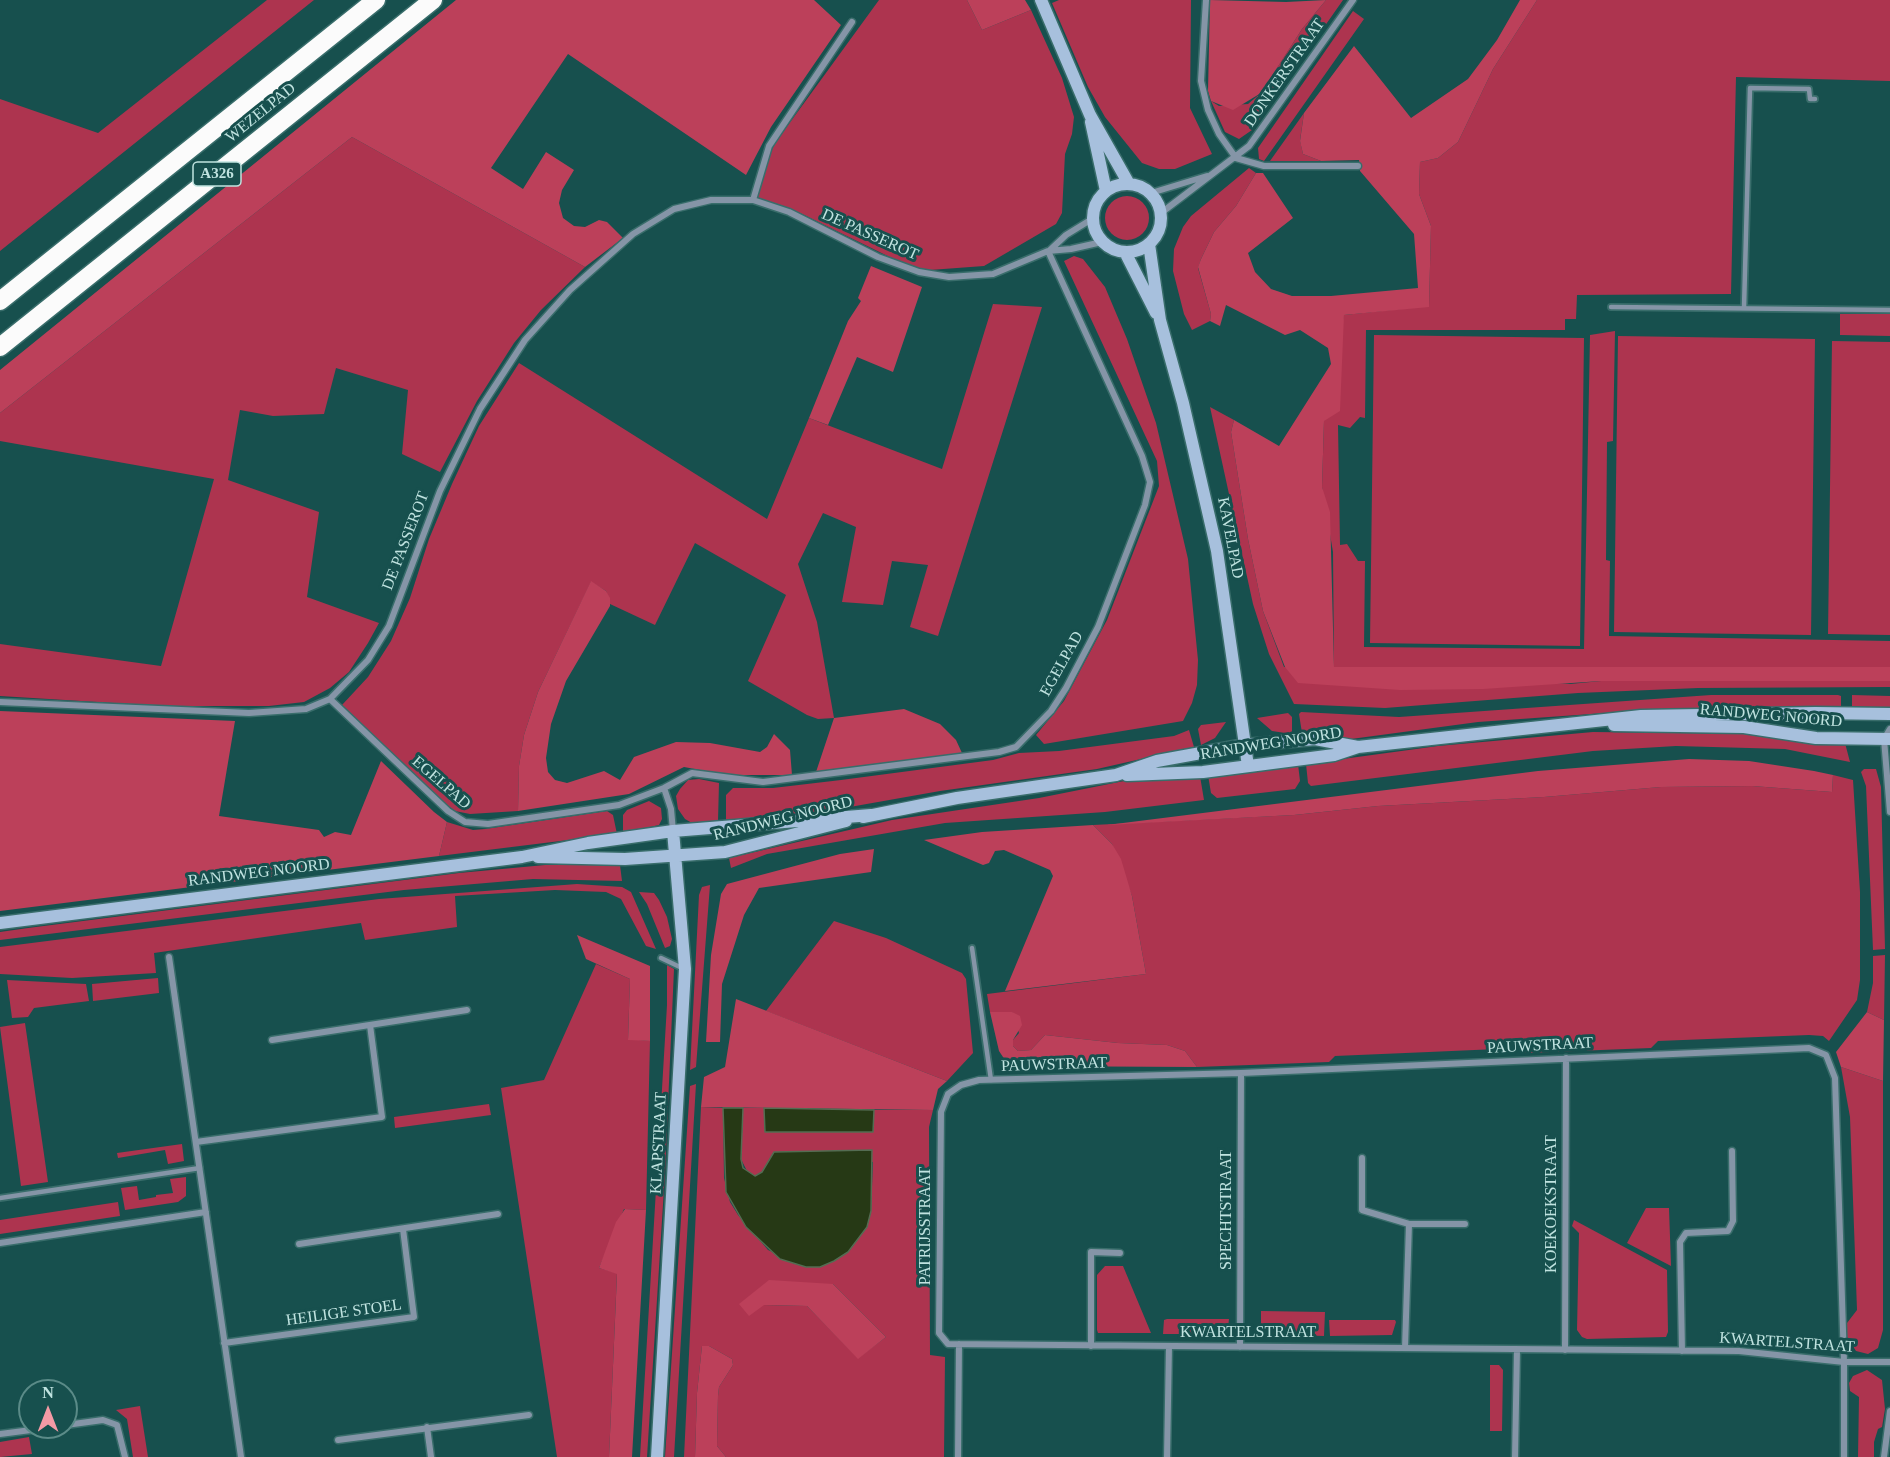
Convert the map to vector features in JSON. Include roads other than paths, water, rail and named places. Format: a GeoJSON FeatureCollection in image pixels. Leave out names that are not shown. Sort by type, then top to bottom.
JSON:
{"type":"FeatureCollection","features":[{"type":"Feature","properties":{"kind":"highway","name":"WEZELPAD"},"geometry":{"type":"LineString","coordinates":[[0,301],[376,0]]}},
{"type":"Feature","properties":{"kind":"highway","name":"WEZELPAD"},"geometry":{"type":"LineString","coordinates":[[0,347],[433,0]]}},
{"type":"Feature","properties":{"kind":"main road"},"geometry":{"type":"LineString","coordinates":[[1041,0],[1090,115],[1130,184],[1151,193],[1161,213],[1156,235],[1149,244],[1138,250],[1116,251],[1102,242],[1092,219],[1095,203],[1106,190],[1130,184]]}},
{"type":"Feature","properties":{"kind":"main road"},"geometry":{"type":"LineString","coordinates":[[1090,115],[1106,190]]}},
{"type":"Feature","properties":{"kind":"main road","name":"KAVELPAD"},"geometry":{"type":"LineString","coordinates":[[1149,244],[1160,320],[1183,403],[1215,539],[1248,766]]}},
{"type":"Feature","properties":{"kind":"main road","name":"KAVELPAD"},"geometry":{"type":"LineString","coordinates":[[1125,252],[1160,320]]}},
{"type":"Feature","properties":{"kind":"main road","name":"RANDWEG NOORD"},"geometry":{"type":"LineString","coordinates":[[522,857],[591,860],[676,858],[760,845],[871,814],[957,798],[1116,775],[1160,775],[1248,766],[1334,755],[1358,747],[1641,716],[1890,714]]}},
{"type":"Feature","properties":{"kind":"main road","name":"RANDWEG NOORD"},"geometry":{"type":"LineString","coordinates":[[1576,724],[1744,727],[1816,738],[1888,736]]}},
{"type":"Feature","properties":{"kind":"main road","name":"RANDWEG NOORD"},"geometry":{"type":"LineString","coordinates":[[1116,775],[1157,761],[1245,745],[1315,739],[1358,747]]}},
{"type":"Feature","properties":{"kind":"main road","name":"RANDWEG NOORD"},"geometry":{"type":"LineString","coordinates":[[0,923],[522,857],[588,843],[673,831],[871,814]]}},
{"type":"Feature","properties":{"kind":"main road","name":"KLAPSTRAAT"},"geometry":{"type":"LineString","coordinates":[[657,1457],[685,969],[673,831]]}},
{"type":"Feature","properties":{"kind":"street"},"geometry":{"type":"LineString","coordinates":[[1206,0],[1201,81],[1208,110],[1219,134],[1236,158],[1264,166],[1358,166]]}},
{"type":"Feature","properties":{"kind":"street","name":"DONKERSTRAAT"},"geometry":{"type":"LineString","coordinates":[[1161,213],[1191,192],[1207,176],[1236,158],[1262,130],[1353,0]]}},
{"type":"Feature","properties":{"kind":"street"},"geometry":{"type":"LineString","coordinates":[[753,200],[769,146],[852,22]]}},
{"type":"Feature","properties":{"kind":"street","name":"DONKERSTRAAT"},"geometry":{"type":"LineString","coordinates":[[1151,193],[1185,180],[1207,176]]}},
{"type":"Feature","properties":{"kind":"street","name":"DE PASSEROT"},"geometry":{"type":"LineString","coordinates":[[0,702],[249,713],[306,709],[330,699],[368,660],[389,626],[440,491],[480,409],[525,340],[570,290],[633,234],[674,209],[711,200],[753,200],[789,212],[878,257],[919,272],[949,277],[993,274],[1048,251],[1071,249],[1102,242]]}},
{"type":"Feature","properties":{"kind":"street","name":"DE PASSEROT"},"geometry":{"type":"LineString","coordinates":[[1048,251],[1066,235],[1092,219]]}},
{"type":"Feature","properties":{"kind":"street","name":"EGELPAD"},"geometry":{"type":"LineString","coordinates":[[330,699],[448,811],[465,822],[488,824],[619,805],[664,788],[692,773],[763,782],[999,752],[1016,747],[1051,711],[1066,688],[1098,627],[1145,505],[1150,482],[1142,456],[1048,251]]}},
{"type":"Feature","properties":{"kind":"street"},"geometry":{"type":"LineString","coordinates":[[1888,736],[1890,812]]}},
{"type":"Feature","properties":{"kind":"street"},"geometry":{"type":"LineString","coordinates":[[664,788],[671,809],[673,831]]}},
{"type":"Feature","properties":{"kind":"street"},"geometry":{"type":"LineString","coordinates":[[169,957],[241,1457]]}},
{"type":"Feature","properties":{"kind":"street"},"geometry":{"type":"LineString","coordinates":[[272,1040],[467,1010]]}},
{"type":"Feature","properties":{"kind":"street"},"geometry":{"type":"LineString","coordinates":[[196,1142],[382,1117],[370,1025]]}},
{"type":"Feature","properties":{"kind":"street","name":"PAUWSTRAAT"},"geometry":{"type":"LineString","coordinates":[[948,1094],[961,1085],[991,1080],[1241,1073],[1809,1048],[1826,1055],[1835,1078],[1844,1362],[1844,1457]]}},
{"type":"Feature","properties":{"kind":"street","name":"KOEKOEKSTRAAT"},"geometry":{"type":"LineString","coordinates":[[1564,1350],[1566,1058]]}},
{"type":"Feature","properties":{"kind":"street","name":"SPECHTSTRAAT"},"geometry":{"type":"LineString","coordinates":[[1239,1347],[1241,1073]]}},
{"type":"Feature","properties":{"kind":"street","name":"PATRIJSSTRAAT"},"geometry":{"type":"LineString","coordinates":[[948,1094],[940,1112],[939,1334],[948,1344],[959,1344]]}},
{"type":"Feature","properties":{"kind":"street"},"geometry":{"type":"LineString","coordinates":[[1682,1352],[1680,1242],[1686,1233],[1728,1231],[1733,1221],[1732,1151]]}},
{"type":"Feature","properties":{"kind":"street"},"geometry":{"type":"LineString","coordinates":[[1362,1158],[1362,1210],[1410,1224],[1465,1224]]}},
{"type":"Feature","properties":{"kind":"street"},"geometry":{"type":"LineString","coordinates":[[0,1242],[206,1212]]}},
{"type":"Feature","properties":{"kind":"street"},"geometry":{"type":"LineString","coordinates":[[299,1244],[498,1215]]}},
{"type":"Feature","properties":{"kind":"street"},"geometry":{"type":"LineString","coordinates":[[1405,1348],[1410,1224]]}},
{"type":"Feature","properties":{"kind":"street","name":"HEILIGE STOEL"},"geometry":{"type":"LineString","coordinates":[[224,1343],[414,1317],[403,1229]]}},
{"type":"Feature","properties":{"kind":"street"},"geometry":{"type":"LineString","coordinates":[[1091,1346],[1091,1252],[1120,1253]]}},
{"type":"Feature","properties":{"kind":"street"},"geometry":{"type":"LineString","coordinates":[[958,1457],[959,1344]]}},
{"type":"Feature","properties":{"kind":"street","name":"KWARTELSTRAAT"},"geometry":{"type":"LineString","coordinates":[[959,1344],[1739,1352],[1844,1362],[1890,1362]]}},
{"type":"Feature","properties":{"kind":"street"},"geometry":{"type":"LineString","coordinates":[[1167,1457],[1169,1346]]}},
{"type":"Feature","properties":{"kind":"street"},"geometry":{"type":"LineString","coordinates":[[1515,1457],[1517,1350]]}},
{"type":"Feature","properties":{"kind":"street"},"geometry":{"type":"LineString","coordinates":[[1884,1457],[1890,1411]]}},
{"type":"Feature","properties":{"kind":"street"},"geometry":{"type":"LineString","coordinates":[[338,1440],[529,1415]]}},
{"type":"Feature","properties":{"kind":"street"},"geometry":{"type":"LineString","coordinates":[[78,1423],[103,1420],[117,1425],[125,1457]]}},
{"type":"Feature","properties":{"kind":"street"},"geometry":{"type":"LineString","coordinates":[[427,1427],[431,1457]]}},
{"type":"Feature","properties":{"kind":"street"},"geometry":{"type":"LineString","coordinates":[[0,1434],[18,1432]]}},
{"type":"Feature","properties":{"kind":"lane"},"geometry":{"type":"LineString","coordinates":[[1744,308],[1750,88],[1809,89],[1810,99],[1815,99]]}},
{"type":"Feature","properties":{"kind":"lane"},"geometry":{"type":"LineString","coordinates":[[1611,306],[1890,310]]}},
{"type":"Feature","properties":{"kind":"lane"},"geometry":{"type":"LineString","coordinates":[[972,948],[991,1080]]}},
{"type":"Feature","properties":{"kind":"lane"},"geometry":{"type":"LineString","coordinates":[[662,958],[685,969]]}},
{"type":"Feature","properties":{"kind":"lane"},"geometry":{"type":"LineString","coordinates":[[0,1198],[200,1167]]}}]}
